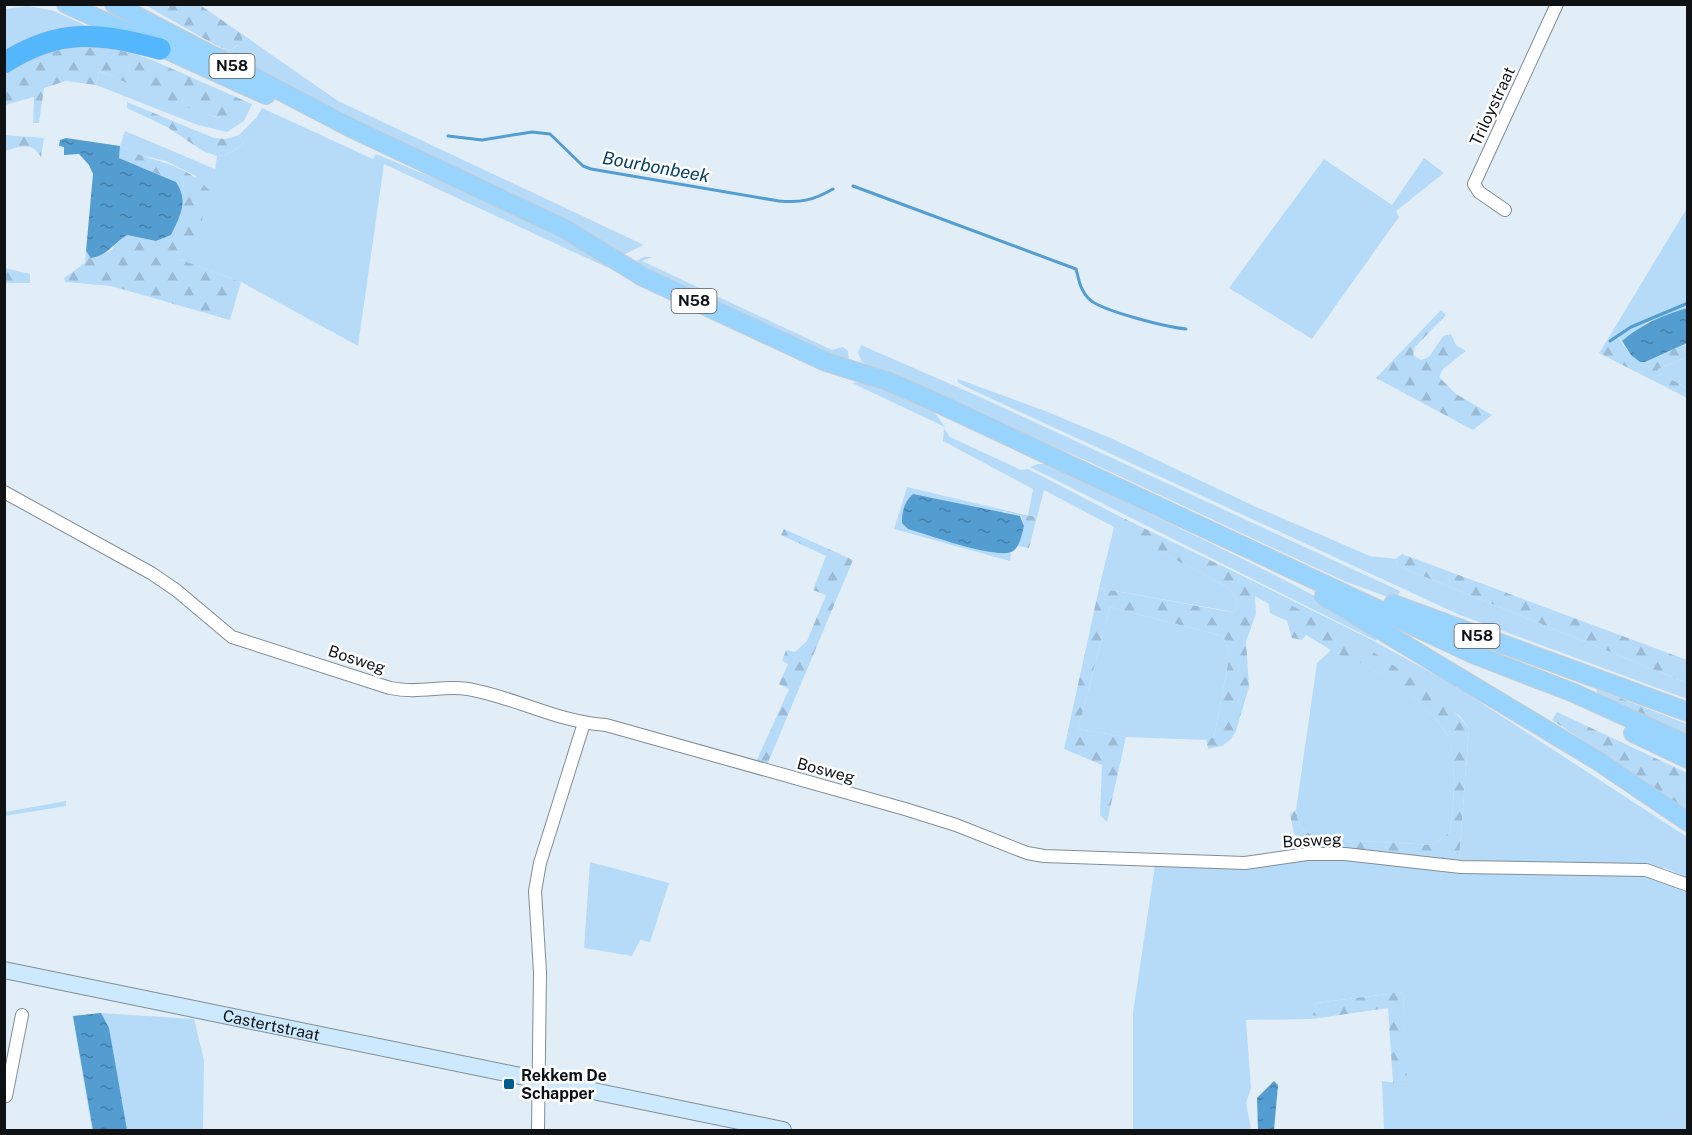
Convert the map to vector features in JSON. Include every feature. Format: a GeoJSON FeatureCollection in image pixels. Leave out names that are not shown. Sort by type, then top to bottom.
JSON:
{"type":"FeatureCollection","features":[{"type":"Feature","properties":{"kind":"highway"},"geometry":{"type":"LineString","coordinates":[[4,63],[34,45],[75,36],[107,36],[160,50]]}},
{"type":"Feature","properties":{"kind":"main road","name":"N58"},"geometry":{"type":"LineString","coordinates":[[66,4],[139,36],[160,50],[263,94],[349,127]]}},
{"type":"Feature","properties":{"kind":"main road","name":"N58"},"geometry":{"type":"LineString","coordinates":[[114,4],[349,127],[565,229],[623,266],[691,299],[826,362],[887,381],[931,400],[1473,654],[1574,693],[1688,745]]}},
{"type":"Feature","properties":{"kind":"main road","name":"N58"},"geometry":{"type":"LineString","coordinates":[[1268,558],[1300,564],[1395,605],[1688,712]]}},
{"type":"Feature","properties":{"kind":"main road","name":"N58"},"geometry":{"type":"LineString","coordinates":[[1268,558],[1300,584],[1340,605],[1598,761],[1688,822]]}},
{"type":"Feature","properties":{"kind":"main road","name":"N58"},"geometry":{"type":"LineString","coordinates":[[1473,654],[1500,670],[1688,759]]}},
{"type":"Feature","properties":{"kind":"main road","name":"Castertstraat"},"geometry":{"type":"LineString","coordinates":[[4,970],[783,1131]]}},
{"type":"Feature","properties":{"kind":"street","name":"Triloystraat"},"geometry":{"type":"LineString","coordinates":[[1505,210],[1479,192],[1474,184],[1557,4]]}},
{"type":"Feature","properties":{"kind":"street","name":"Bosweg"},"geometry":{"type":"LineString","coordinates":[[4,492],[151,573],[176,590],[232,637],[390,688],[425,692],[466,689],[584,723],[606,725],[905,809],[1027,853],[1044,856],[1245,863],[1307,854],[1345,854],[1461,867],[1637,869],[1664,875],[1688,885]]}},
{"type":"Feature","properties":{"kind":"street"},"geometry":{"type":"LineString","coordinates":[[538,1131],[540,972],[535,891],[540,863],[584,723]]}},
{"type":"Feature","properties":{"kind":"street"},"geometry":{"type":"LineString","coordinates":[[6,1096],[6,1080],[22,1015]]}},
{"type":"Feature","properties":{"kind":"green space"},"geometry":{"type":"Polygon","coordinates":[[[145,5],[200,5],[242,34],[242,41],[231,50],[219,47],[145,5]]]}},
{"type":"Feature","properties":{"kind":"green space"},"geometry":{"type":"Polygon","coordinates":[[[28,6],[54,11],[87,26],[5,56],[5,9],[28,6]]]}},
{"type":"Feature","properties":{"kind":"green space"},"geometry":{"type":"Polygon","coordinates":[[[242,34],[338,101],[644,245],[623,255],[214,50],[215,47],[231,50],[239,44],[242,34]]]}},
{"type":"Feature","properties":{"kind":"green space"},"geometry":{"type":"Polygon","coordinates":[[[106,44],[152,60],[252,104],[244,121],[212,116],[99,71],[96,85],[66,81],[44,88],[39,123],[33,123],[34,97],[5,105],[5,75],[57,45],[106,44]]]}},
{"type":"Feature","properties":{"kind":"green space"},"geometry":{"type":"Polygon","coordinates":[[[99,71],[215,117],[244,121],[227,132],[198,125],[96,85],[99,71]]]}},
{"type":"Feature","properties":{"kind":"green space"},"geometry":{"type":"Polygon","coordinates":[[[127,102],[214,138],[225,139],[239,135],[244,144],[226,155],[217,156],[203,151],[167,127],[127,108],[127,102]]]}},
{"type":"Feature","properties":{"kind":"green space"},"geometry":{"type":"Polygon","coordinates":[[[262,108],[373,159],[376,154],[495,204],[553,233],[608,266],[384,164],[358,346],[241,282],[179,259],[178,250],[196,176],[166,161],[136,154],[120,146],[125,131],[215,169],[217,156],[226,155],[244,144],[239,135],[257,117],[262,108]]]}},
{"type":"Feature","properties":{"kind":"green space"},"geometry":{"type":"Polygon","coordinates":[[[4,135],[44,138],[41,157],[34,149],[25,146],[5,151],[4,135]]]}},
{"type":"Feature","properties":{"kind":"green space"},"geometry":{"type":"Polygon","coordinates":[[[120,146],[177,167],[209,190],[201,224],[194,236],[182,238],[178,250],[179,259],[241,282],[230,320],[111,286],[65,282],[64,278],[85,263],[86,251],[92,258],[112,250],[116,242],[127,235],[156,241],[171,235],[167,178],[119,158],[120,146]]]}},
{"type":"Feature","properties":{"kind":"green space"},"geometry":{"type":"Polygon","coordinates":[[[1424,158],[1444,173],[1396,211],[1399,217],[1312,339],[1229,288],[1324,159],[1392,205],[1424,158]]]}},
{"type":"Feature","properties":{"kind":"green space"},"geometry":{"type":"Polygon","coordinates":[[[1687,208],[1687,308],[1645,324],[1622,341],[1615,334],[1609,337],[1687,208]]]}},
{"type":"Feature","properties":{"kind":"green space"},"geometry":{"type":"Polygon","coordinates":[[[644,257],[652,257],[642,261],[832,350],[843,347],[848,351],[849,362],[794,340],[632,263],[644,257]]]}},
{"type":"Feature","properties":{"kind":"green space"},"geometry":{"type":"Polygon","coordinates":[[[5,268],[30,274],[30,283],[5,283],[5,268]]]}},
{"type":"Feature","properties":{"kind":"green space"},"geometry":{"type":"Polygon","coordinates":[[[1441,310],[1446,315],[1415,347],[1413,355],[1421,360],[1429,357],[1443,336],[1451,334],[1456,345],[1466,351],[1443,369],[1439,377],[1456,394],[1492,415],[1473,430],[1376,378],[1441,310]]]}},
{"type":"Feature","properties":{"kind":"green space"},"geometry":{"type":"Polygon","coordinates":[[[1615,334],[1631,355],[1645,362],[1685,344],[1687,357],[1658,369],[1658,372],[1687,388],[1687,398],[1599,353],[1609,337],[1615,334]]]}},
{"type":"Feature","properties":{"kind":"green space"},"geometry":{"type":"Polygon","coordinates":[[[861,345],[978,396],[1400,591],[1396,600],[1344,581],[1087,461],[862,362],[858,353],[861,345]]]}},
{"type":"Feature","properties":{"kind":"green space"},"geometry":{"type":"Polygon","coordinates":[[[1687,357],[1687,388],[1658,372],[1658,369],[1687,357]]]}},
{"type":"Feature","properties":{"kind":"green space"},"geometry":{"type":"Polygon","coordinates":[[[958,379],[1043,410],[1115,440],[1256,507],[1370,556],[1396,559],[1398,566],[1687,683],[1687,699],[1460,615],[966,387],[957,382],[958,379]]]}},
{"type":"Feature","properties":{"kind":"green space"},"geometry":{"type":"Polygon","coordinates":[[[852,383],[871,383],[933,410],[945,427],[852,383]]]}},
{"type":"Feature","properties":{"kind":"green space"},"geometry":{"type":"Polygon","coordinates":[[[944,428],[950,437],[1021,470],[1028,469],[1119,516],[1115,527],[1227,587],[1236,598],[1238,605],[1234,612],[1099,588],[1114,527],[1044,490],[1037,517],[1028,515],[1033,489],[943,441],[944,428]]]}},
{"type":"Feature","properties":{"kind":"green space"},"geometry":{"type":"Polygon","coordinates":[[[1048,464],[1066,472],[1225,550],[1381,633],[1376,641],[1030,467],[1048,464]]]}},
{"type":"Feature","properties":{"kind":"green space"},"geometry":{"type":"Polygon","coordinates":[[[907,487],[1021,514],[1020,516],[1003,511],[993,553],[1011,553],[1010,561],[894,529],[907,487]]]}},
{"type":"Feature","properties":{"kind":"green space"},"geometry":{"type":"Polygon","coordinates":[[[1021,514],[1037,517],[1029,548],[1017,546],[1024,526],[1021,514]]]}},
{"type":"Feature","properties":{"kind":"green space"},"geometry":{"type":"Polygon","coordinates":[[[1119,516],[1251,580],[1250,584],[1342,633],[1407,675],[1460,718],[1469,729],[1459,860],[1303,848],[1294,833],[1290,814],[1296,810],[1299,826],[1310,834],[1325,839],[1433,845],[1450,832],[1454,795],[1452,753],[1441,725],[1385,672],[1381,675],[1353,658],[1351,662],[1306,635],[1302,640],[1292,638],[1287,621],[1270,613],[1269,604],[1255,596],[1256,614],[1246,641],[1249,687],[1236,731],[1231,739],[1222,746],[1208,749],[1206,740],[1214,737],[1230,654],[1223,636],[1110,607],[1078,729],[1126,737],[1107,822],[1100,815],[1102,765],[1064,749],[1099,588],[1225,611],[1234,612],[1238,605],[1236,598],[1227,587],[1114,527],[1119,516]]]}},
{"type":"Feature","properties":{"kind":"green space"},"geometry":{"type":"Polygon","coordinates":[[[784,529],[853,560],[767,765],[756,762],[789,689],[779,684],[788,664],[782,661],[786,650],[795,652],[807,641],[826,595],[813,590],[826,556],[781,535],[784,529]]]}},
{"type":"Feature","properties":{"kind":"green space"},"geometry":{"type":"Polygon","coordinates":[[[1402,554],[1687,660],[1687,683],[1398,566],[1396,559],[1402,554]]]}},
{"type":"Feature","properties":{"kind":"green space"},"geometry":{"type":"Polygon","coordinates":[[[1251,580],[1372,640],[1454,685],[1687,837],[1687,878],[1665,868],[1459,860],[1469,729],[1460,716],[1250,584],[1251,580]]]}},
{"type":"Feature","properties":{"kind":"green space"},"geometry":{"type":"Polygon","coordinates":[[[1110,607],[1223,636],[1230,654],[1214,737],[1206,740],[1126,737],[1078,729],[1110,607]]]}},
{"type":"Feature","properties":{"kind":"green space"},"geometry":{"type":"Polygon","coordinates":[[[1331,650],[1351,661],[1353,657],[1381,675],[1385,671],[1445,731],[1452,753],[1454,795],[1450,832],[1433,845],[1325,839],[1310,834],[1299,826],[1296,810],[1317,663],[1331,650]]]}},
{"type":"Feature","properties":{"kind":"green space"},"geometry":{"type":"Polygon","coordinates":[[[1597,689],[1687,724],[1687,735],[1597,693],[1597,689]]]}},
{"type":"Feature","properties":{"kind":"green space"},"geometry":{"type":"Polygon","coordinates":[[[1557,712],[1687,773],[1687,810],[1552,720],[1557,712]]]}},
{"type":"Feature","properties":{"kind":"green space"},"geometry":{"type":"Polygon","coordinates":[[[66,801],[66,806],[5,816],[5,812],[66,801]]]}},
{"type":"Feature","properties":{"kind":"green space"},"geometry":{"type":"Polygon","coordinates":[[[1318,857],[1346,858],[1444,872],[1638,875],[1660,879],[1687,892],[1687,1130],[1384,1130],[1382,1081],[1406,1084],[1403,992],[1316,1003],[1312,1019],[1246,1020],[1251,1088],[1246,1103],[1251,1130],[1133,1130],[1133,1013],[1155,865],[1318,857]]]}},
{"type":"Feature","properties":{"kind":"green space"},"geometry":{"type":"Polygon","coordinates":[[[590,862],[669,883],[650,942],[640,940],[632,956],[584,948],[590,862]]]}},
{"type":"Feature","properties":{"kind":"green space"},"geometry":{"type":"Polygon","coordinates":[[[1403,992],[1407,1084],[1393,1083],[1388,1008],[1312,1019],[1316,1003],[1403,992]]]}},
{"type":"Feature","properties":{"kind":"green space"},"geometry":{"type":"Polygon","coordinates":[[[71,1006],[73,1016],[101,1013],[194,1019],[204,1060],[203,1130],[92,1130],[71,1006]]]}},
{"type":"Feature","properties":{"kind":"water"},"geometry":{"type":"Polygon","coordinates":[[[66,138],[120,146],[119,158],[176,182],[183,203],[171,235],[156,241],[127,235],[107,252],[91,258],[86,251],[93,174],[89,165],[79,154],[64,155],[64,147],[59,146],[60,140],[66,138]]]}},
{"type":"Feature","properties":{"kind":"water"},"geometry":{"type":"Polygon","coordinates":[[[1687,308],[1687,343],[1645,362],[1640,362],[1631,355],[1622,341],[1653,321],[1687,308]]]}},
{"type":"Feature","properties":{"kind":"water"},"geometry":{"type":"Polygon","coordinates":[[[913,494],[1020,516],[1024,526],[1019,543],[1013,551],[994,552],[962,546],[908,529],[902,523],[902,515],[913,494]]]}},
{"type":"Feature","properties":{"kind":"water"},"geometry":{"type":"Polygon","coordinates":[[[101,1013],[109,1028],[127,1130],[93,1130],[73,1016],[101,1013]]]}},
{"type":"Feature","properties":{"kind":"water"},"geometry":{"type":"Polygon","coordinates":[[[1274,1081],[1278,1085],[1274,1130],[1258,1130],[1257,1098],[1274,1081]]]}},
{"type":"Feature","properties":{"kind":"waterway","name":"Bourbonbeek"},"geometry":{"type":"LineString","coordinates":[[448,136],[482,140],[532,132],[550,134],[583,166],[591,169],[779,201],[807,200],[833,189]]}},
{"type":"Feature","properties":{"kind":"waterway","name":"Bourbonbeek"},"geometry":{"type":"LineString","coordinates":[[853,186],[1076,269],[1080,285],[1086,296],[1096,304],[1150,322],[1186,329]]}},
{"type":"Feature","properties":{"kind":"waterway","name":"Bourbonbeek"},"geometry":{"type":"LineString","coordinates":[[1610,341],[1631,327],[1688,303]]}},
{"type":"Feature","properties":{"kind":"place","name":"Rekkem De Schapper"},"geometry":{"type":"Point","coordinates":[509,1084]}}]}
